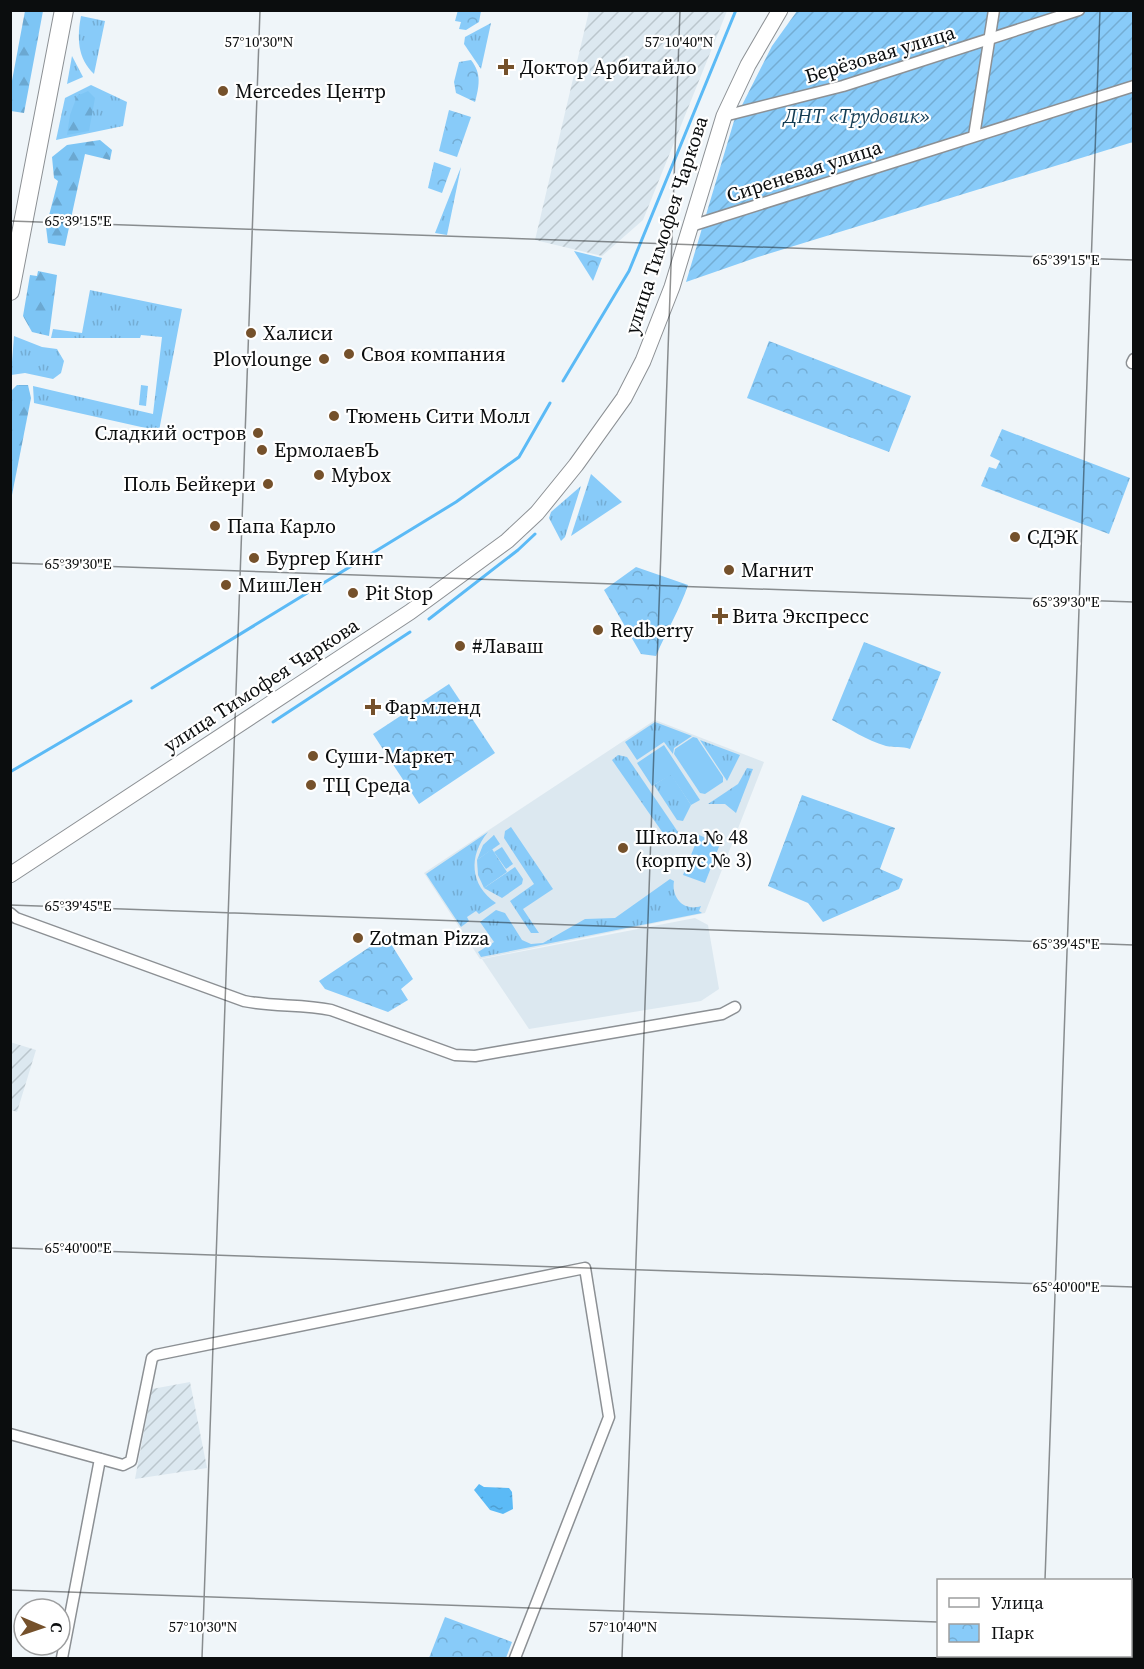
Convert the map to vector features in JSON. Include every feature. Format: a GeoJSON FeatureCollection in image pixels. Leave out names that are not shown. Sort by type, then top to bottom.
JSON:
{"type":"FeatureCollection","features":[{"type":"Feature","properties":{"kind":"main road"},"geometry":{"type":"LineString","coordinates":[[10,291],[15,248],[64,10]]}},
{"type":"Feature","properties":{"kind":"main road","name":"улица Тимофея Чаркова"},"geometry":{"type":"LineString","coordinates":[[10,876],[410,612],[507,541],[537,513],[576,465],[624,398],[658,326],[724,116],[748,64],[780,10]]}},
{"type":"Feature","properties":{"kind":"street"},"geometry":{"type":"LineString","coordinates":[[974,136],[994,10]]}},
{"type":"Feature","properties":{"kind":"street","name":"Берёзовая улица"},"geometry":{"type":"LineString","coordinates":[[724,116],[843,86],[1079,10]]}},
{"type":"Feature","properties":{"kind":"street","name":"Сиреневая улица"},"geometry":{"type":"LineString","coordinates":[[691,226],[1134,86]]}},
{"type":"Feature","properties":{"kind":"street"},"geometry":{"type":"LineString","coordinates":[[10,913],[16,918],[244,1001],[271,1006],[313,1006],[332,1010],[455,1055],[475,1056],[722,1014],[735,1007]]}},
{"type":"Feature","properties":{"kind":"street"},"geometry":{"type":"LineString","coordinates":[[10,1434],[123,1465],[131,1461],[152,1358],[156,1355],[585,1268],[609,1417],[515,1659]]}},
{"type":"Feature","properties":{"kind":"street"},"geometry":{"type":"LineString","coordinates":[[62,1659],[100,1459]]}},
{"type":"Feature","properties":{"kind":"shaded area"},"geometry":{"type":"Polygon","coordinates":[[[589,11],[727,11],[643,220],[602,256],[535,240],[589,11]]]}},
{"type":"Feature","properties":{"kind":"shaded area"},"geometry":{"type":"Polygon","coordinates":[[[655,720],[764,762],[705,913],[480,959],[424,873],[655,720]]]}},
{"type":"Feature","properties":{"kind":"shaded area"},"geometry":{"type":"Polygon","coordinates":[[[695,918],[708,925],[719,989],[701,1001],[529,1029],[482,959],[695,918]]]}},
{"type":"Feature","properties":{"kind":"shaded area"},"geometry":{"type":"Polygon","coordinates":[[[10,1042],[36,1050],[17,1112],[11,1110],[10,1042]]]}},
{"type":"Feature","properties":{"kind":"shaded area"},"geometry":{"type":"Polygon","coordinates":[[[190,1382],[207,1468],[135,1479],[152,1389],[190,1382]]]}},
{"type":"Feature","properties":{"kind":"green space"},"geometry":{"type":"Polygon","coordinates":[[[458,10],[481,11],[479,22],[466,30],[459,29],[461,22],[455,21],[458,10]]]}},
{"type":"Feature","properties":{"kind":"green space"},"geometry":{"type":"Polygon","coordinates":[[[25,11],[43,11],[24,113],[11,111],[11,86],[25,11]]]}},
{"type":"Feature","properties":{"kind":"green space","name":"ДНТ «Трудовик»"},"geometry":{"type":"Polygon","coordinates":[[[797,11],[1133,11],[1133,142],[758,257],[686,282],[734,121],[772,46],[797,11]]]}},
{"type":"Feature","properties":{"kind":"green space"},"geometry":{"type":"Polygon","coordinates":[[[81,16],[105,21],[94,74],[81,54],[79,32],[81,16]]]}},
{"type":"Feature","properties":{"kind":"green space"},"geometry":{"type":"Polygon","coordinates":[[[491,23],[481,69],[464,44],[465,37],[491,23]]]}},
{"type":"Feature","properties":{"kind":"green space"},"geometry":{"type":"Polygon","coordinates":[[[72,56],[83,77],[67,84],[72,56]]]}},
{"type":"Feature","properties":{"kind":"green space"},"geometry":{"type":"Polygon","coordinates":[[[471,60],[478,75],[475,102],[456,93],[454,82],[459,62],[471,60]]]}},
{"type":"Feature","properties":{"kind":"green space"},"geometry":{"type":"Polygon","coordinates":[[[91,85],[127,102],[123,126],[56,140],[65,98],[91,85]]]}},
{"type":"Feature","properties":{"kind":"green space"},"geometry":{"type":"Polygon","coordinates":[[[88,91],[95,98],[89,131],[67,135],[70,115],[77,96],[88,91]]]}},
{"type":"Feature","properties":{"kind":"green space"},"geometry":{"type":"Polygon","coordinates":[[[449,110],[471,117],[457,157],[439,151],[449,110]]]}},
{"type":"Feature","properties":{"kind":"green space"},"geometry":{"type":"Polygon","coordinates":[[[100,140],[112,150],[110,160],[85,154],[65,246],[48,243],[46,227],[58,181],[54,178],[52,157],[67,145],[100,140]]]}},
{"type":"Feature","properties":{"kind":"green space"},"geometry":{"type":"Polygon","coordinates":[[[434,162],[451,168],[442,193],[428,188],[434,162]]]}},
{"type":"Feature","properties":{"kind":"green space"},"geometry":{"type":"Polygon","coordinates":[[[461,167],[447,235],[435,233],[461,167]]]}},
{"type":"Feature","properties":{"kind":"green space"},"geometry":{"type":"Polygon","coordinates":[[[574,251],[602,258],[593,281],[574,251]]]}},
{"type":"Feature","properties":{"kind":"green space"},"geometry":{"type":"Polygon","coordinates":[[[38,271],[57,275],[49,336],[32,332],[23,316],[30,275],[37,276],[38,271]]]}},
{"type":"Feature","properties":{"kind":"green space"},"geometry":{"type":"Polygon","coordinates":[[[90,290],[182,309],[159,431],[34,403],[33,386],[153,414],[162,337],[141,335],[140,338],[51,338],[53,329],[82,333],[90,290]]]}},
{"type":"Feature","properties":{"kind":"green space"},"geometry":{"type":"Polygon","coordinates":[[[14,336],[42,347],[57,349],[64,361],[61,373],[53,379],[25,373],[11,375],[14,336]]]}},
{"type":"Feature","properties":{"kind":"green space"},"geometry":{"type":"Polygon","coordinates":[[[769,341],[911,396],[889,452],[747,398],[769,341]]]}},
{"type":"Feature","properties":{"kind":"green space"},"geometry":{"type":"Polygon","coordinates":[[[17,385],[28,385],[31,398],[11,500],[11,391],[17,385]]]}},
{"type":"Feature","properties":{"kind":"green space"},"geometry":{"type":"Polygon","coordinates":[[[141,385],[148,386],[146,406],[139,405],[141,385]]]}},
{"type":"Feature","properties":{"kind":"green space"},"geometry":{"type":"Polygon","coordinates":[[[1002,429],[1130,478],[1109,534],[981,486],[989,467],[996,469],[1000,461],[990,456],[1002,429]]]}},
{"type":"Feature","properties":{"kind":"green space"},"geometry":{"type":"Polygon","coordinates":[[[591,474],[622,502],[571,536],[591,474]]]}},
{"type":"Feature","properties":{"kind":"green space"},"geometry":{"type":"Polygon","coordinates":[[[581,486],[565,537],[561,541],[549,518],[551,512],[581,486]]]}},
{"type":"Feature","properties":{"kind":"green space"},"geometry":{"type":"Polygon","coordinates":[[[636,567],[688,585],[656,656],[641,654],[604,590],[636,567]]]}},
{"type":"Feature","properties":{"kind":"green space"},"geometry":{"type":"Polygon","coordinates":[[[864,642],[941,672],[910,749],[879,744],[832,720],[864,642]]]}},
{"type":"Feature","properties":{"kind":"green space"},"geometry":{"type":"Polygon","coordinates":[[[449,684],[495,753],[419,804],[373,734],[449,684]]]}},
{"type":"Feature","properties":{"kind":"green space"},"geometry":{"type":"Polygon","coordinates":[[[655,722],[692,736],[674,748],[673,754],[664,742],[637,760],[625,742],[655,722]]]}},
{"type":"Feature","properties":{"kind":"green space"},"geometry":{"type":"Polygon","coordinates":[[[693,737],[697,738],[723,777],[723,782],[705,794],[700,793],[674,754],[675,749],[693,737]]]}},
{"type":"Feature","properties":{"kind":"green space"},"geometry":{"type":"Polygon","coordinates":[[[700,740],[740,755],[727,781],[700,740]]]}},
{"type":"Feature","properties":{"kind":"green space"},"geometry":{"type":"Polygon","coordinates":[[[664,745],[700,800],[691,805],[671,775],[652,786],[637,763],[664,745]]]}},
{"type":"Feature","properties":{"kind":"green space"},"geometry":{"type":"Polygon","coordinates":[[[618,755],[627,757],[678,832],[672,846],[612,760],[618,755]]]}},
{"type":"Feature","properties":{"kind":"green space"},"geometry":{"type":"Polygon","coordinates":[[[747,768],[753,769],[736,813],[725,804],[708,804],[738,784],[747,768]]]}},
{"type":"Feature","properties":{"kind":"green space"},"geometry":{"type":"Polygon","coordinates":[[[671,774],[691,805],[683,821],[677,820],[654,785],[671,774]]]}},
{"type":"Feature","properties":{"kind":"green space"},"geometry":{"type":"Polygon","coordinates":[[[802,795],[895,828],[880,869],[903,879],[899,889],[823,922],[808,903],[768,886],[802,795]]]}},
{"type":"Feature","properties":{"kind":"green space"},"geometry":{"type":"Polygon","coordinates":[[[511,827],[553,889],[523,909],[539,933],[531,933],[510,901],[534,884],[504,838],[505,831],[511,827]]]}},
{"type":"Feature","properties":{"kind":"green space"},"geometry":{"type":"Polygon","coordinates":[[[488,832],[477,851],[475,870],[481,888],[496,903],[479,914],[476,911],[467,917],[469,921],[461,927],[426,874],[488,832]]]}},
{"type":"Feature","properties":{"kind":"green space"},"geometry":{"type":"Polygon","coordinates":[[[494,835],[500,844],[477,860],[483,845],[494,835]]]}},
{"type":"Feature","properties":{"kind":"green space"},"geometry":{"type":"Polygon","coordinates":[[[699,835],[720,844],[705,883],[683,875],[699,835]]]}},
{"type":"Feature","properties":{"kind":"green space"},"geometry":{"type":"Polygon","coordinates":[[[502,847],[513,864],[506,869],[494,852],[502,847]]]}},
{"type":"Feature","properties":{"kind":"green space"},"geometry":{"type":"Polygon","coordinates":[[[492,849],[507,872],[484,888],[478,875],[477,860],[492,849]]]}},
{"type":"Feature","properties":{"kind":"green space"},"geometry":{"type":"Polygon","coordinates":[[[515,867],[523,879],[522,884],[502,898],[484,888],[515,867]]]}},
{"type":"Feature","properties":{"kind":"green space"},"geometry":{"type":"Polygon","coordinates":[[[670,879],[674,881],[675,893],[680,902],[689,907],[701,906],[699,911],[702,913],[481,957],[478,952],[494,942],[480,922],[496,910],[505,913],[522,940],[531,944],[543,943],[585,919],[615,918],[670,879]]]}},
{"type":"Feature","properties":{"kind":"green space"},"geometry":{"type":"Polygon","coordinates":[[[386,936],[413,979],[401,989],[408,1000],[388,1012],[325,989],[319,981],[386,936]]]}},
{"type":"Feature","properties":{"kind":"green space"},"geometry":{"type":"Polygon","coordinates":[[[445,1617],[512,1642],[506,1658],[429,1658],[445,1617]]]}},
{"type":"Feature","properties":{"kind":"water"},"geometry":{"type":"Polygon","coordinates":[[[479,1484],[484,1487],[509,1488],[512,1492],[513,1509],[503,1514],[490,1510],[474,1490],[479,1484]]]}},
{"type":"Feature","properties":{"kind":"waterway"},"geometry":{"type":"LineString","coordinates":[[563,381],[629,271],[736,10]]}},
{"type":"Feature","properties":{"kind":"waterway"},"geometry":{"type":"LineString","coordinates":[[152,688],[456,502],[519,457],[550,403]]}},
{"type":"Feature","properties":{"kind":"waterway"},"geometry":{"type":"LineString","coordinates":[[429,619],[518,550],[535,534]]}},
{"type":"Feature","properties":{"kind":"waterway"},"geometry":{"type":"LineString","coordinates":[[273,722],[410,632]]}},
{"type":"Feature","properties":{"kind":"waterway"},"geometry":{"type":"LineString","coordinates":[[10,772],[131,701]]}},
{"type":"Feature","properties":{"kind":"place","name":"Доктор Арбитайло"},"geometry":{"type":"Point","coordinates":[506,67]}},
{"type":"Feature","properties":{"kind":"place","name":"Mercedes Центр"},"geometry":{"type":"Point","coordinates":[223,91]}},
{"type":"Feature","properties":{"kind":"place","name":"Халиси"},"geometry":{"type":"Point","coordinates":[251,333]}},
{"type":"Feature","properties":{"kind":"place","name":"Своя компания"},"geometry":{"type":"Point","coordinates":[349,354]}},
{"type":"Feature","properties":{"kind":"place","name":"Plovlounge"},"geometry":{"type":"Point","coordinates":[324,359]}},
{"type":"Feature","properties":{"kind":"place","name":"Тюмень Сити Молл"},"geometry":{"type":"Point","coordinates":[334,416]}},
{"type":"Feature","properties":{"kind":"place","name":"Сладкий остров"},"geometry":{"type":"Point","coordinates":[258,433]}},
{"type":"Feature","properties":{"kind":"place","name":"ЕрмолаевЪ"},"geometry":{"type":"Point","coordinates":[262,450]}},
{"type":"Feature","properties":{"kind":"place","name":"Mybox"},"geometry":{"type":"Point","coordinates":[319,475]}},
{"type":"Feature","properties":{"kind":"place","name":"Поль Бейкери"},"geometry":{"type":"Point","coordinates":[268,484]}},
{"type":"Feature","properties":{"kind":"place","name":"Папа Карло"},"geometry":{"type":"Point","coordinates":[215,526]}},
{"type":"Feature","properties":{"kind":"place","name":"СДЭК"},"geometry":{"type":"Point","coordinates":[1015,537]}},
{"type":"Feature","properties":{"kind":"place","name":"Бургер Кинг"},"geometry":{"type":"Point","coordinates":[254,558]}},
{"type":"Feature","properties":{"kind":"place","name":"Магнит"},"geometry":{"type":"Point","coordinates":[729,570]}},
{"type":"Feature","properties":{"kind":"place","name":"МишЛен"},"geometry":{"type":"Point","coordinates":[226,585]}},
{"type":"Feature","properties":{"kind":"place","name":"Pit Stop"},"geometry":{"type":"Point","coordinates":[353,593]}},
{"type":"Feature","properties":{"kind":"place","name":"Вита Экспресс"},"geometry":{"type":"Point","coordinates":[720,616]}},
{"type":"Feature","properties":{"kind":"place","name":"Redberry"},"geometry":{"type":"Point","coordinates":[598,630]}},
{"type":"Feature","properties":{"kind":"place","name":"#Лаваш"},"geometry":{"type":"Point","coordinates":[460,646]}},
{"type":"Feature","properties":{"kind":"place","name":"Фармленд"},"geometry":{"type":"Point","coordinates":[373,707]}},
{"type":"Feature","properties":{"kind":"place","name":"Суши-Маркет"},"geometry":{"type":"Point","coordinates":[313,756]}},
{"type":"Feature","properties":{"kind":"place","name":"ТЦ Среда"},"geometry":{"type":"Point","coordinates":[311,785]}},
{"type":"Feature","properties":{"kind":"place","name":"Школа № 48 (корпус № 3)"},"geometry":{"type":"Point","coordinates":[623,848]}},
{"type":"Feature","properties":{"kind":"place","name":"Zotman Pizza"},"geometry":{"type":"Point","coordinates":[358,938]}}]}
